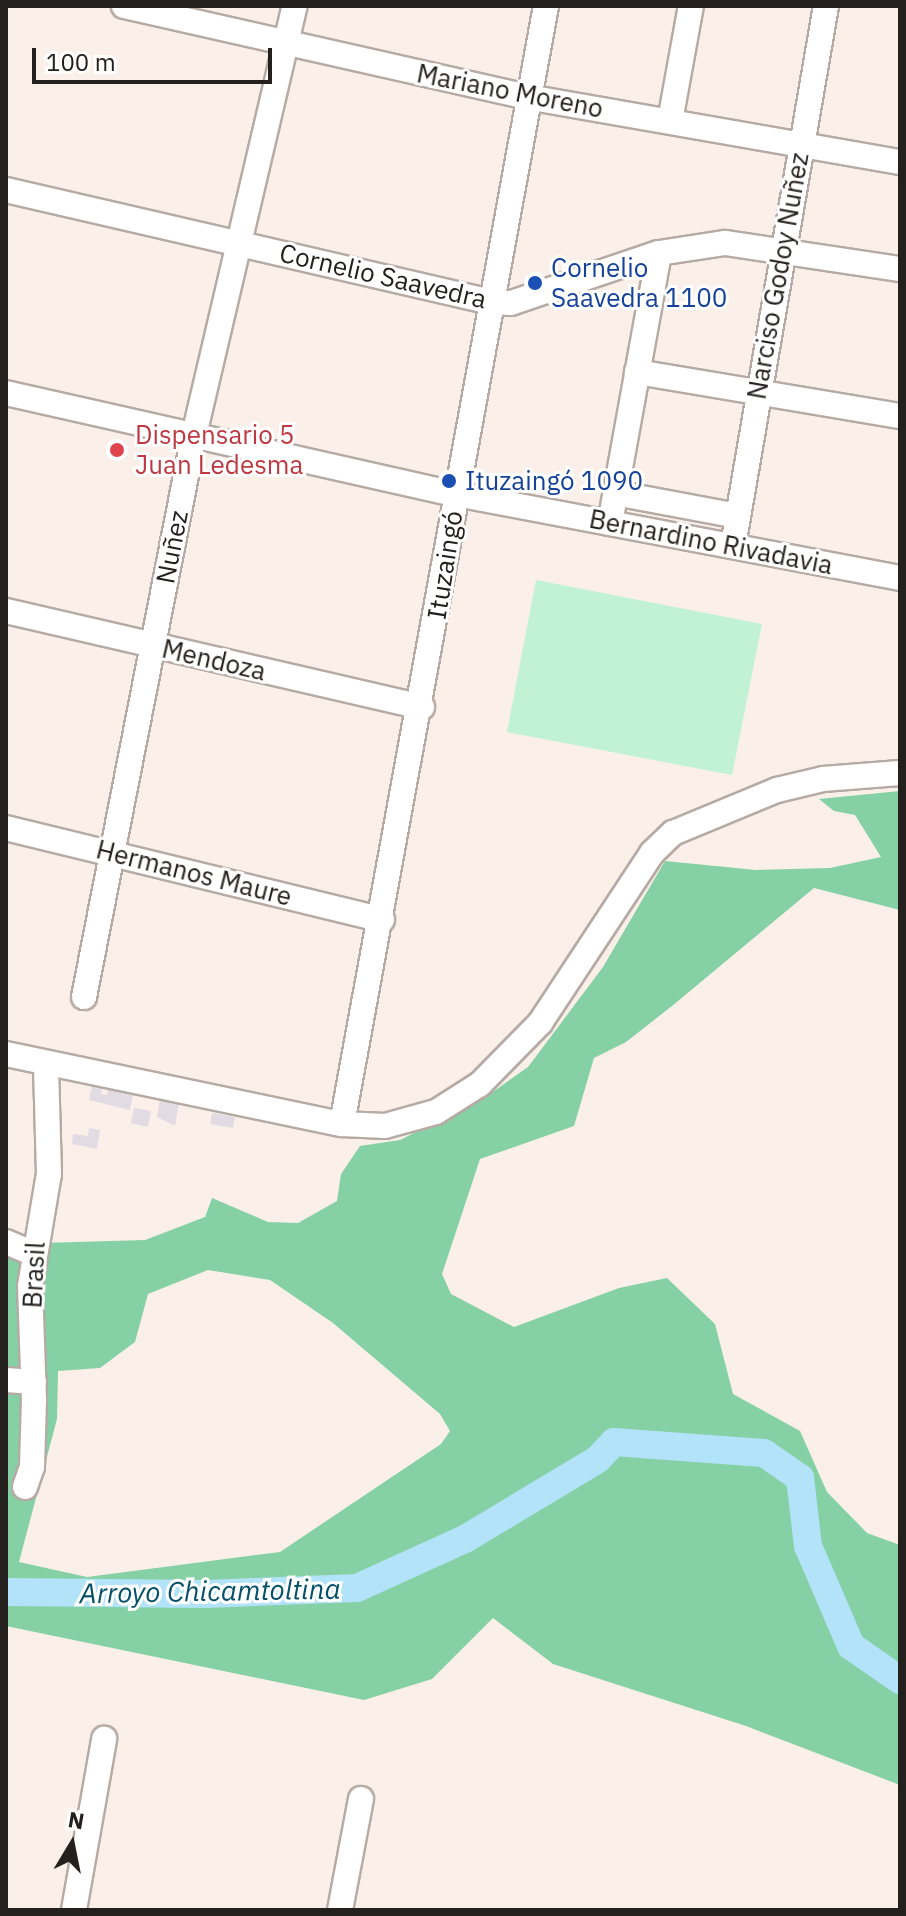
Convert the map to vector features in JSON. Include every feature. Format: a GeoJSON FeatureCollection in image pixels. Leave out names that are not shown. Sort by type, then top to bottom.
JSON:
{"type":"FeatureCollection","features":[{"type":"Feature","properties":{"kind":"street","name":"Mariano Moreno"},"geometry":{"type":"LineString","coordinates":[[124,6],[527,97],[900,162]]}},
{"type":"Feature","properties":{"kind":"street","name":"Nuñez"},"geometry":{"type":"LineString","coordinates":[[84,997],[194,435],[295,6]]}},
{"type":"Feature","properties":{"kind":"street","name":"Ituzaingó"},"geometry":{"type":"LineString","coordinates":[[342,1124],[422,707],[456,494],[546,6]]}},
{"type":"Feature","properties":{"kind":"street"},"geometry":{"type":"LineString","coordinates":[[670,121],[691,6]]}},
{"type":"Feature","properties":{"kind":"street","name":"Narciso Godoy Nuñez"},"geometry":{"type":"LineString","coordinates":[[733,546],[826,6]]}},
{"type":"Feature","properties":{"kind":"street","name":"Cornelio Saavedra"},"geometry":{"type":"LineString","coordinates":[[6,190],[492,302],[511,303],[659,253],[725,243],[783,248],[900,269]]}},
{"type":"Feature","properties":{"kind":"street"},"geometry":{"type":"LineString","coordinates":[[610,523],[659,253]]}},
{"type":"Feature","properties":{"kind":"street"},"geometry":{"type":"LineString","coordinates":[[637,372],[900,416]]}},
{"type":"Feature","properties":{"kind":"street","name":"Bernardino Rivadavia"},"geometry":{"type":"LineString","coordinates":[[6,393],[456,494],[900,578]]}},
{"type":"Feature","properties":{"kind":"street"},"geometry":{"type":"LineString","coordinates":[[615,493],[738,516]]}},
{"type":"Feature","properties":{"kind":"street","name":"Mendoza"},"geometry":{"type":"LineString","coordinates":[[6,611],[422,707]]}},
{"type":"Feature","properties":{"kind":"street"},"geometry":{"type":"LineString","coordinates":[[6,1054],[342,1124],[385,1126],[436,1112],[480,1084],[540,1023],[652,853],[673,833],[777,790],[823,779],[900,773]]}},
{"type":"Feature","properties":{"kind":"street","name":"Hermanos Maure"},"geometry":{"type":"LineString","coordinates":[[6,828],[382,920]]}},
{"type":"Feature","properties":{"kind":"street","name":"Brasil"},"geometry":{"type":"LineString","coordinates":[[25,1487],[32,1467],[34,1382],[30,1286],[49,1174],[46,1064]]}},
{"type":"Feature","properties":{"kind":"street"},"geometry":{"type":"LineString","coordinates":[[6,1242],[34,1254]]}},
{"type":"Feature","properties":{"kind":"street"},"geometry":{"type":"LineString","coordinates":[[6,1380],[34,1382]]}},
{"type":"Feature","properties":{"kind":"street"},"geometry":{"type":"LineString","coordinates":[[74,1910],[104,1739]]}},
{"type":"Feature","properties":{"kind":"street"},"geometry":{"type":"LineString","coordinates":[[340,1910],[361,1799]]}},
{"type":"Feature","properties":{"kind":"green space"},"geometry":{"type":"Polygon","coordinates":[[[536,580],[762,624],[732,775],[507,732],[536,580]]]}},
{"type":"Feature","properties":{"kind":"green space"},"geometry":{"type":"Polygon","coordinates":[[[900,791],[900,910],[814,888],[626,1042],[594,1058],[574,1126],[480,1159],[442,1274],[451,1294],[514,1327],[619,1288],[667,1278],[715,1324],[733,1394],[800,1431],[827,1492],[867,1533],[900,1545],[900,1785],[746,1726],[553,1664],[493,1618],[432,1679],[364,1700],[6,1626],[6,1244],[145,1240],[205,1217],[212,1198],[268,1222],[298,1223],[337,1201],[341,1174],[360,1146],[400,1140],[484,1098],[528,1067],[603,967],[665,861],[756,870],[830,868],[881,857],[855,815],[834,811],[819,799],[900,791]],[[208,1270],[148,1294],[135,1342],[100,1368],[58,1371],[57,1419],[19,1562],[87,1577],[280,1552],[441,1444],[450,1431],[440,1414],[333,1323],[270,1280],[208,1270]]]}},
{"type":"Feature","properties":{"kind":"building"},"geometry":{"type":"Polygon","coordinates":[[[92,1086],[102,1089],[101,1094],[107,1095],[108,1090],[133,1094],[130,1110],[89,1100],[92,1086]]]}},
{"type":"Feature","properties":{"kind":"building"},"geometry":{"type":"Polygon","coordinates":[[[160,1100],[179,1103],[175,1126],[157,1117],[160,1100]]]}},
{"type":"Feature","properties":{"kind":"building"},"geometry":{"type":"Polygon","coordinates":[[[134,1108],[151,1111],[148,1127],[131,1123],[134,1108]]]}},
{"type":"Feature","properties":{"kind":"building"},"geometry":{"type":"Polygon","coordinates":[[[212,1113],[235,1117],[233,1128],[210,1124],[212,1113]]]}},
{"type":"Feature","properties":{"kind":"building"},"geometry":{"type":"Polygon","coordinates":[[[89,1128],[100,1130],[97,1149],[72,1144],[73,1134],[88,1136],[89,1128]]]}},
{"type":"Feature","properties":{"kind":"waterway","name":"Arroyo Chicamtoltina"},"geometry":{"type":"LineString","coordinates":[[6,1592],[206,1594],[357,1588],[465,1539],[598,1459],[614,1442],[764,1453],[800,1478],[808,1546],[851,1646],[900,1680]]}},
{"type":"Feature","properties":{"kind":"place","name":"Cornelio Saavedra 1100"},"geometry":{"type":"Point","coordinates":[535,283]}},
{"type":"Feature","properties":{"kind":"place","name":"Dispensario 5 Juan Ledesma"},"geometry":{"type":"Point","coordinates":[117,450]}},
{"type":"Feature","properties":{"kind":"place","name":"Ituzaingó 1090"},"geometry":{"type":"Point","coordinates":[449,481]}}]}
